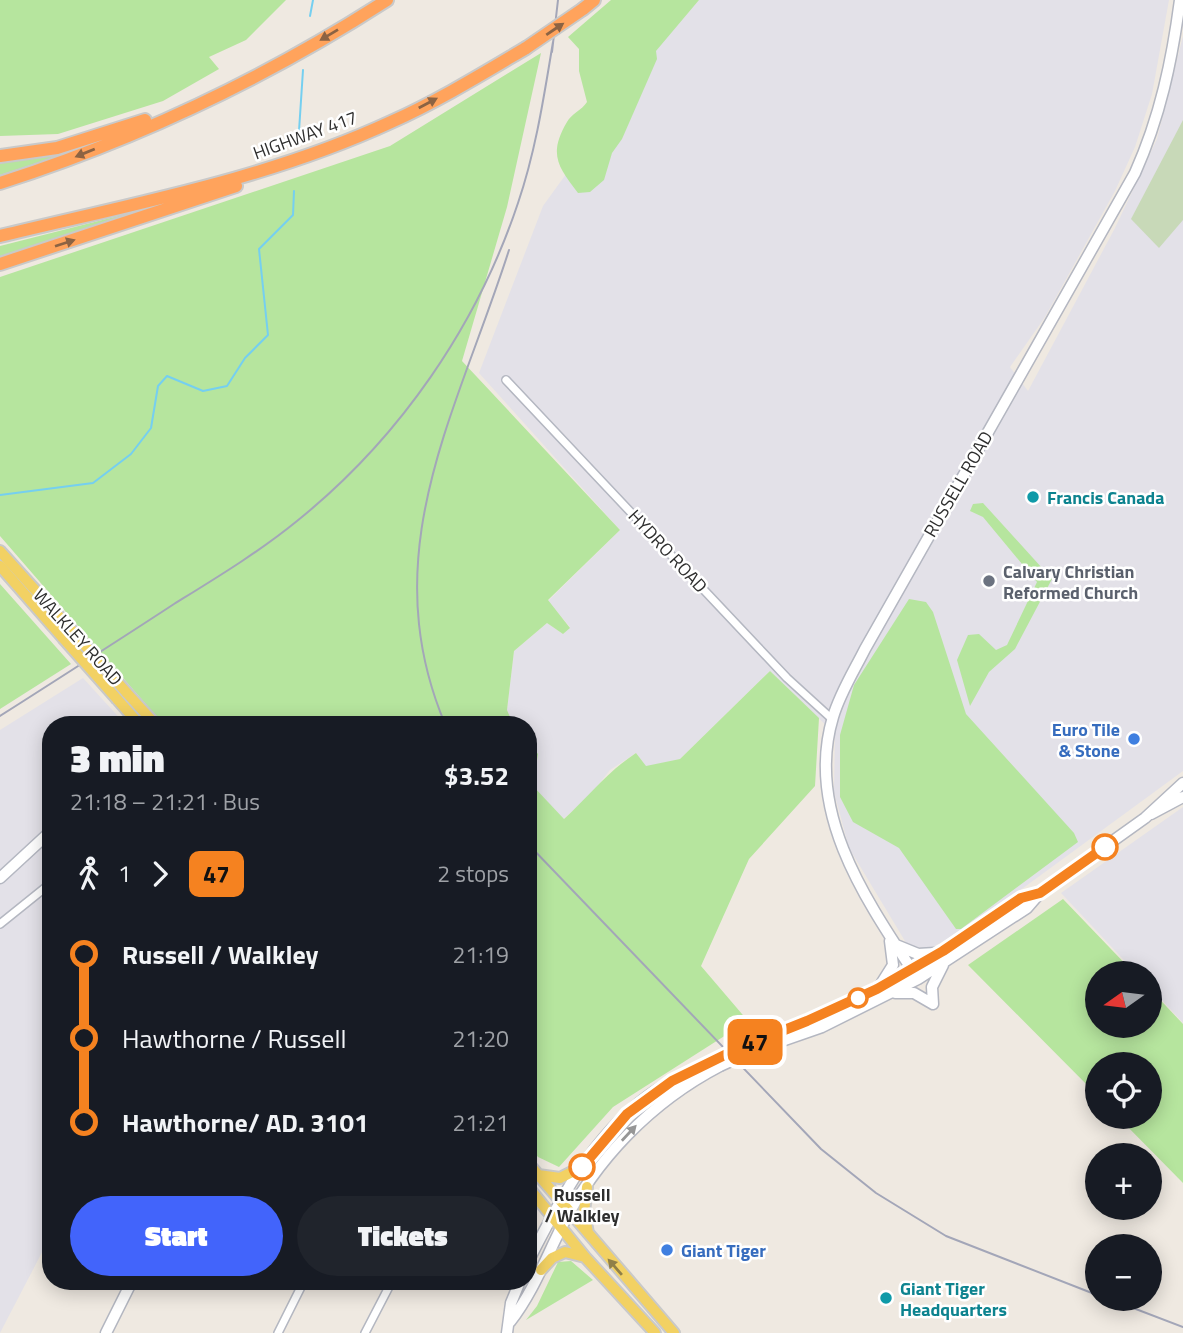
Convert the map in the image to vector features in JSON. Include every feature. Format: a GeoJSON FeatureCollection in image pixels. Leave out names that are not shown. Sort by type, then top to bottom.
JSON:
{"type":"FeatureCollection","features":[{"type":"Feature","properties":{"kind":"highway"},"geometry":{"type":"LineString","coordinates":[[0,183],[146,128],[259,75],[387,0]]}},
{"type":"Feature","properties":{"kind":"highway","name":"HIGHWAY 417"},"geometry":{"type":"LineString","coordinates":[[0,236],[227,180],[366,133],[468,82],[526,48],[594,0]]}},
{"type":"Feature","properties":{"kind":"highway"},"geometry":{"type":"LineString","coordinates":[[0,156],[47,150],[93,137],[259,75]]}},
{"type":"Feature","properties":{"kind":"highway"},"geometry":{"type":"LineString","coordinates":[[0,264],[303,162],[366,133]]}},
{"type":"Feature","properties":{"kind":"main road","name":"RUSSELL ROAD"},"geometry":{"type":"LineString","coordinates":[[918,979],[851,869],[832,819],[826,768],[832,719],[865,649],[1135,173],[1158,116],[1170,69],[1180,0]]}},
{"type":"Feature","properties":{"kind":"main road","name":"WALKLEY ROAD"},"geometry":{"type":"LineString","coordinates":[[0,551],[134,716]]}},
{"type":"Feature","properties":{"kind":"main road","name":"WALKLEY ROAD"},"geometry":{"type":"LineString","coordinates":[[0,566],[68,635]]}},
{"type":"Feature","properties":{"kind":"main road","name":"WALKLEY ROAD"},"geometry":{"type":"LineString","coordinates":[[122,699],[144,716]]}},
{"type":"Feature","properties":{"kind":"main road"},"geometry":{"type":"LineString","coordinates":[[122,699],[127,716]]}},
{"type":"Feature","properties":{"kind":"main road"},"geometry":{"type":"LineString","coordinates":[[1145,818],[1183,783]]}},
{"type":"Feature","properties":{"kind":"main road"},"geometry":{"type":"LineString","coordinates":[[751,1047],[822,1027],[891,994],[944,964],[1027,908],[1040,893],[1145,818],[1183,797]]}},
{"type":"Feature","properties":{"kind":"main road"},"geometry":{"type":"LineString","coordinates":[[0,878],[42,839]]}},
{"type":"Feature","properties":{"kind":"main road"},"geometry":{"type":"LineString","coordinates":[[537,1245],[582,1167],[637,1105],[672,1081],[877,989],[943,951],[1021,898],[1040,893]]}},
{"type":"Feature","properties":{"kind":"main road"},"geometry":{"type":"LineString","coordinates":[[877,989],[893,965],[889,933]]}},
{"type":"Feature","properties":{"kind":"main road"},"geometry":{"type":"LineString","coordinates":[[896,945],[918,954],[943,951]]}},
{"type":"Feature","properties":{"kind":"main road"},"geometry":{"type":"LineString","coordinates":[[891,994],[914,993],[933,1004],[933,983],[944,964]]}},
{"type":"Feature","properties":{"kind":"main road"},"geometry":{"type":"LineString","coordinates":[[537,1277],[569,1214],[613,1151],[650,1112],[717,1062]]}},
{"type":"Feature","properties":{"kind":"main road"},"geometry":{"type":"LineString","coordinates":[[538,1175],[560,1178],[582,1167]]}},
{"type":"Feature","properties":{"kind":"main road"},"geometry":{"type":"LineString","coordinates":[[538,1175],[674,1333]]}},
{"type":"Feature","properties":{"kind":"main road"},"geometry":{"type":"LineString","coordinates":[[587,1186],[584,1212],[589,1236]]}},
{"type":"Feature","properties":{"kind":"main road"},"geometry":{"type":"LineString","coordinates":[[537,1198],[585,1257],[655,1333]]}},
{"type":"Feature","properties":{"kind":"main road"},"geometry":{"type":"LineString","coordinates":[[541,1270],[552,1258],[565,1252],[585,1257]]}},
{"type":"Feature","properties":{"kind":"main road"},"geometry":{"type":"LineString","coordinates":[[106,1333],[128,1290]]}},
{"type":"Feature","properties":{"kind":"main road"},"geometry":{"type":"LineString","coordinates":[[508,1328],[511,1303],[516,1290]]}},
{"type":"Feature","properties":{"kind":"main road"},"geometry":{"type":"LineString","coordinates":[[508,1328],[530,1290]]}},
{"type":"Feature","properties":{"kind":"street","name":"HYDRO ROAD"},"geometry":{"type":"LineString","coordinates":[[506,380],[787,678],[832,719]]}},
{"type":"Feature","properties":{"kind":"street"},"geometry":{"type":"LineString","coordinates":[[0,924],[42,890]]}},
{"type":"Feature","properties":{"kind":"street"},"geometry":{"type":"LineString","coordinates":[[278,1333],[300,1290]]}},
{"type":"Feature","properties":{"kind":"street"},"geometry":{"type":"LineString","coordinates":[[365,1333],[387,1290]]}},
{"type":"Feature","properties":{"kind":"shaded area"},"geometry":{"type":"Polygon","coordinates":[[[699,0],[1169,0],[1152,94],[1135,147],[1115,191],[1045,317],[1010,367],[1028,391],[1115,228],[1157,139],[1183,36],[1183,771],[967,929],[929,949],[908,946],[849,848],[834,792],[835,734],[770,671],[680,759],[646,767],[636,753],[610,770],[588,798],[563,819],[537,790],[537,716],[510,716],[507,710],[514,651],[547,623],[563,634],[570,627],[548,601],[620,530],[479,373],[543,206],[655,51],[699,0]]]}},
{"type":"Feature","properties":{"kind":"shaded area"},"geometry":{"type":"Polygon","coordinates":[[[83,678],[118,716],[42,716],[42,1252],[0,1333],[0,730],[83,678]]]}},
{"type":"Feature","properties":{"kind":"shaded area"},"geometry":{"type":"Polygon","coordinates":[[[1183,807],[1183,1023],[1162,1000],[1162,961],[1125,961],[1061,893],[1183,807]]]}},
{"type":"Feature","properties":{"kind":"green space"},"geometry":{"type":"Polygon","coordinates":[[[0,0],[286,0],[246,40],[209,57],[219,69],[163,101],[58,134],[0,136],[0,0]]]}},
{"type":"Feature","properties":{"kind":"green space"},"geometry":{"type":"Polygon","coordinates":[[[611,0],[699,0],[656,51],[657,59],[622,139],[612,153],[604,180],[590,192],[578,193],[561,168],[557,152],[561,133],[567,122],[587,102],[579,71],[579,49],[568,37],[611,0]]]}},
{"type":"Feature","properties":{"kind":"green space"},"geometry":{"type":"Polygon","coordinates":[[[541,53],[507,207],[462,361],[620,530],[548,600],[570,628],[563,634],[547,623],[514,651],[507,710],[510,716],[156,716],[0,536],[0,277],[390,146],[541,53]]]}},
{"type":"Feature","properties":{"kind":"green space"},"geometry":{"type":"Polygon","coordinates":[[[1183,120],[1183,220],[1159,248],[1131,219],[1183,120]]]}},
{"type":"Feature","properties":{"kind":"green space"},"geometry":{"type":"Polygon","coordinates":[[[60,150],[62,155],[0,175],[0,159],[60,150]]]}},
{"type":"Feature","properties":{"kind":"green space"},"geometry":{"type":"Polygon","coordinates":[[[169,203],[0,261],[0,246],[169,203]]]}},
{"type":"Feature","properties":{"kind":"green space"},"geometry":{"type":"Polygon","coordinates":[[[983,503],[1052,579],[1015,649],[989,672],[970,706],[957,660],[968,635],[979,634],[996,650],[1007,645],[1037,582],[983,517],[970,511],[973,504],[983,503]]]}},
{"type":"Feature","properties":{"kind":"green space"},"geometry":{"type":"Polygon","coordinates":[[[0,584],[71,664],[0,709],[0,584]]]}},
{"type":"Feature","properties":{"kind":"green space"},"geometry":{"type":"Polygon","coordinates":[[[909,599],[926,602],[933,612],[966,714],[1074,833],[1078,842],[961,929],[956,929],[899,848],[853,822],[840,797],[840,735],[854,685],[909,599]]]}},
{"type":"Feature","properties":{"kind":"green space"},"geometry":{"type":"Polygon","coordinates":[[[770,671],[819,718],[815,786],[749,859],[701,966],[748,1021],[613,1107],[559,1167],[537,1156],[537,790],[564,819],[607,776],[636,753],[646,766],[680,759],[770,671]]]}},
{"type":"Feature","properties":{"kind":"green space"},"geometry":{"type":"Polygon","coordinates":[[[1063,899],[1122,961],[1085,961],[1085,1038],[1162,1038],[1162,1002],[1183,1024],[1183,1183],[1162,1162],[1162,1143],[1144,1143],[1130,1129],[1162,1129],[1162,1052],[1085,1052],[1085,1083],[968,965],[1063,899]]]}},
{"type":"Feature","properties":{"kind":"green space"},"geometry":{"type":"Polygon","coordinates":[[[571,1261],[593,1280],[526,1320],[537,1306],[558,1262],[571,1261]]]}},
{"type":"Feature","properties":{"kind":"waterway"},"geometry":{"type":"LineString","coordinates":[[310,16],[313,0]]}},
{"type":"Feature","properties":{"kind":"waterway"},"geometry":{"type":"LineString","coordinates":[[299,131],[303,70]]}},
{"type":"Feature","properties":{"kind":"waterway"},"geometry":{"type":"LineString","coordinates":[[0,495],[93,483],[131,454],[151,428],[158,386],[167,376],[203,391],[227,386],[245,358],[268,335],[259,249],[293,215],[294,191]]}},
{"type":"Feature","properties":{"kind":"railway"},"geometry":{"type":"LineString","coordinates":[[552,52],[558,0]]}},
{"type":"Feature","properties":{"kind":"railway"},"geometry":{"type":"LineString","coordinates":[[0,716],[283,532],[334,489],[401,417],[457,336],[501,249],[530,163],[553,42]]}},
{"type":"Feature","properties":{"kind":"railway"},"geometry":{"type":"LineString","coordinates":[[442,716],[425,661],[417,600],[420,541],[431,484],[447,426],[509,250]]}},
{"type":"Feature","properties":{"kind":"railway"},"geometry":{"type":"LineString","coordinates":[[537,853],[821,1149],[876,1193],[946,1236],[1085,1290]]}},
{"type":"Feature","properties":{"kind":"railway"},"geometry":{"type":"LineString","coordinates":[[1141,1311],[1183,1327]]}},
{"type":"Feature","properties":{"kind":"bus line","name":"47"},"geometry":{"type":"LineString","coordinates":[[582,1167],[627,1114],[672,1081],[737,1049],[877,989],[943,951],[1021,898],[1040,893],[1105,847]]}},
{"type":"Feature","properties":{"kind":"place","name":"Francis Canada"},"geometry":{"type":"Point","coordinates":[1033,497]}},
{"type":"Feature","properties":{"kind":"place","name":"Calvary Christian Reformed Church"},"geometry":{"type":"Point","coordinates":[989,581]}},
{"type":"Feature","properties":{"kind":"place","name":"Euro Tile & Stone"},"geometry":{"type":"Point","coordinates":[1134,739]}},
{"type":"Feature","properties":{"kind":"place","name":"Russell / Walkley"},"geometry":{"type":"Point","coordinates":[582,1167]}},
{"type":"Feature","properties":{"kind":"place","name":"Giant Tiger"},"geometry":{"type":"Point","coordinates":[667,1250]}},
{"type":"Feature","properties":{"kind":"place","name":"Giant Tiger Headquarters"},"geometry":{"type":"Point","coordinates":[886,1298]}}]}
